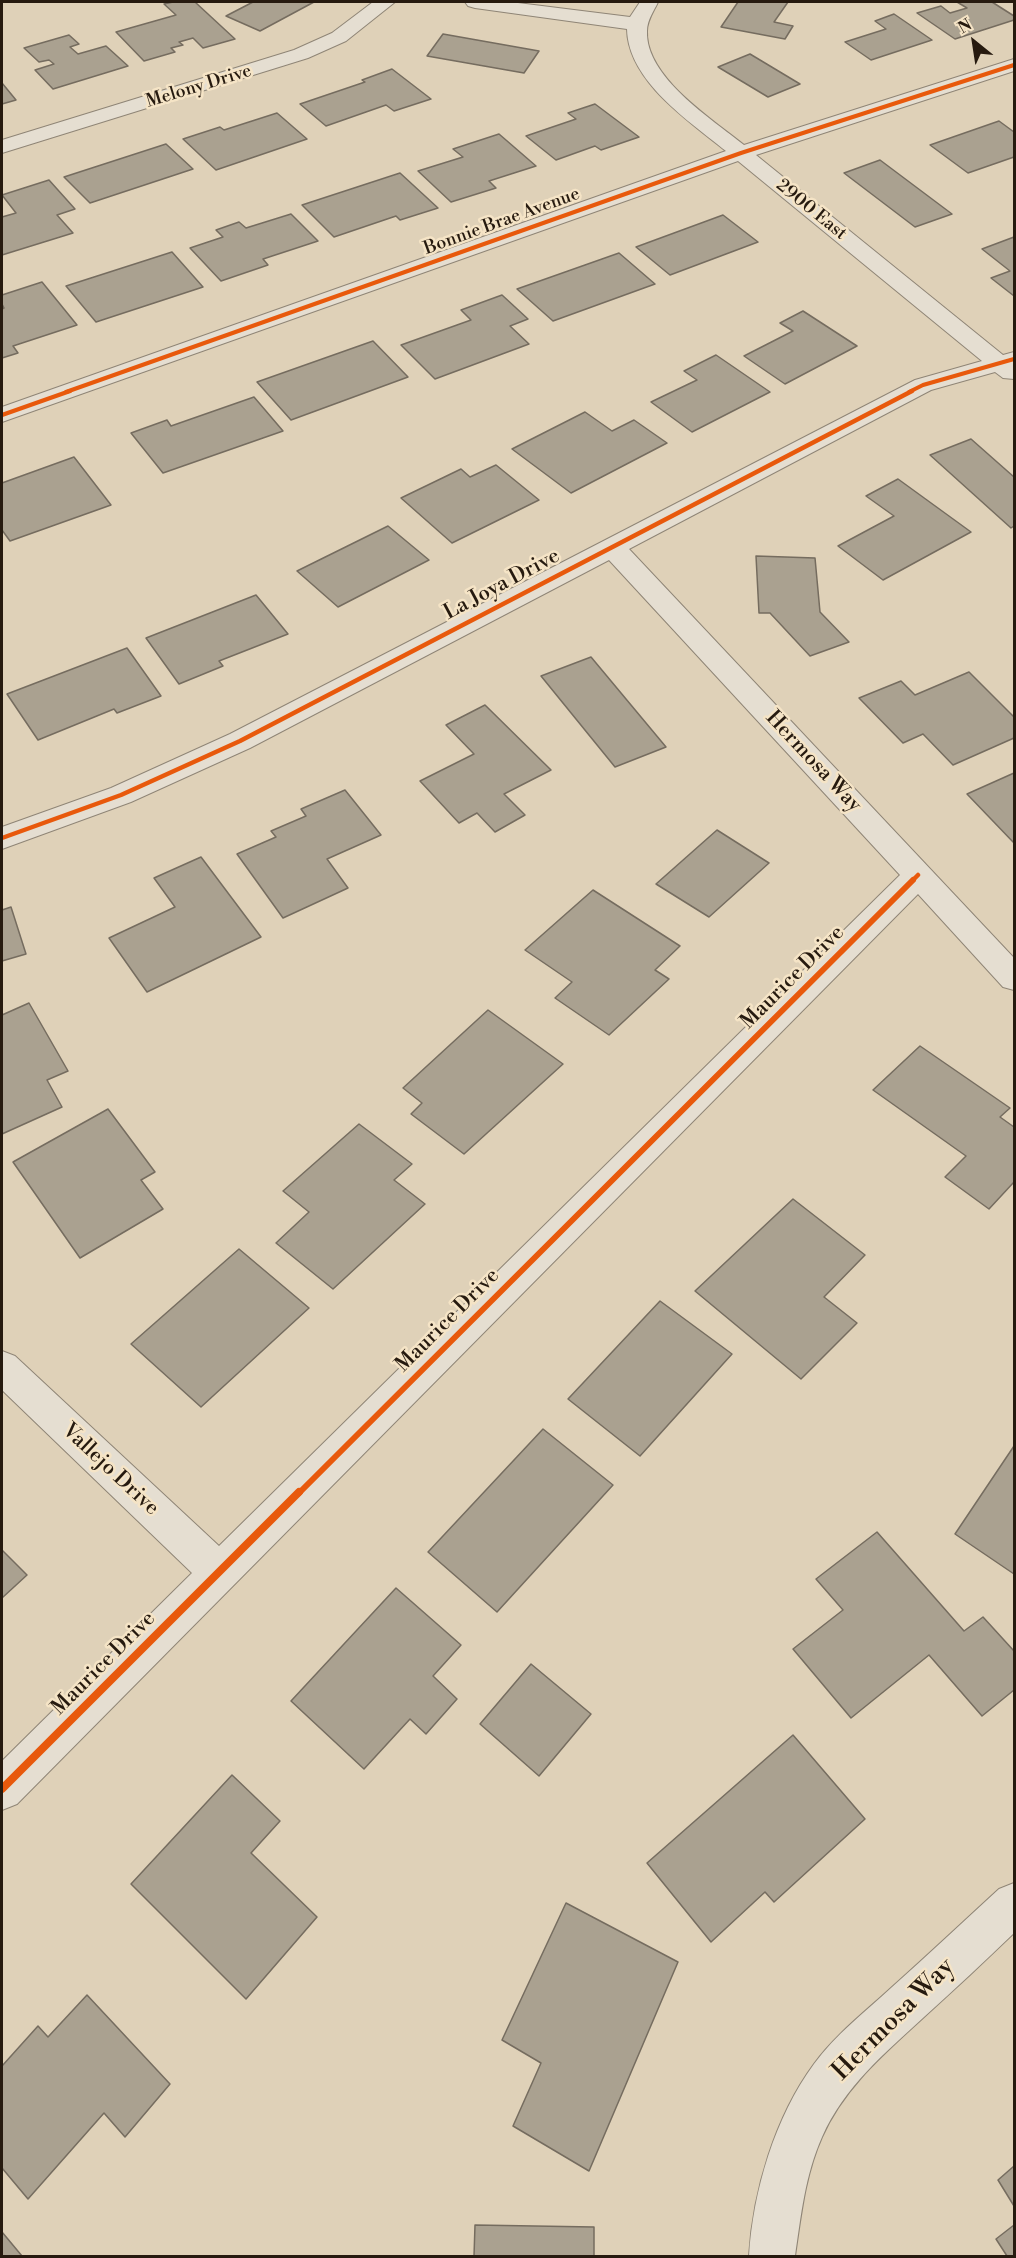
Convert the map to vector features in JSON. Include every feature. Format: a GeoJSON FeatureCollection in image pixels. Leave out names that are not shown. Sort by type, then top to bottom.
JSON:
{"type":"FeatureCollection","features":[{"type":"Feature","properties":{"kind":"street","name":"Melony Drive"},"geometry":{"type":"LineString","coordinates":[[2,147],[301,54],[339,37],[385,2]]}},
{"type":"Feature","properties":{"kind":"street"},"geometry":{"type":"LineString","coordinates":[[475,2],[586,20],[639,24],[649,2]]}},
{"type":"Feature","properties":{"kind":"street","name":"2900 East"},"geometry":{"type":"LineString","coordinates":[[639,24],[637,45],[642,57],[670,95],[1009,366]]}},
{"type":"Feature","properties":{"kind":"street","name":"Bonnie Brae Avenue"},"geometry":{"type":"LineString","coordinates":[[2,415],[741,153],[1014,65]]}},
{"type":"Feature","properties":{"kind":"street","name":"La Joya Drive"},"geometry":{"type":"LineString","coordinates":[[2,837],[122,795],[240,741],[922,385],[1009,366]]}},
{"type":"Feature","properties":{"kind":"street","name":"Hermosa Way"},"geometry":{"type":"LineString","coordinates":[[611,546],[1014,978]]}},
{"type":"Feature","properties":{"kind":"street","name":"Maurice Drive"},"geometry":{"type":"LineString","coordinates":[[2,1789],[918,875]]}},
{"type":"Feature","properties":{"kind":"street","name":"Vallejo Drive"},"geometry":{"type":"LineString","coordinates":[[2,1367],[219,1572]]}},
{"type":"Feature","properties":{"kind":"street","name":"Hermosa Way"},"geometry":{"type":"LineString","coordinates":[[772,2256],[776,2211],[792,2155],[813,2106],[842,2065],[1014,1904]]}},
{"type":"Feature","properties":{"kind":"building"},"geometry":{"type":"Polygon","coordinates":[[[195,2],[235,39],[203,48],[193,38],[179,42],[183,45],[171,48],[175,52],[144,61],[116,32],[176,15],[164,4],[195,2]]]}},
{"type":"Feature","properties":{"kind":"building"},"geometry":{"type":"Polygon","coordinates":[[[253,2],[314,2],[260,31],[226,16],[253,2]]]}},
{"type":"Feature","properties":{"kind":"building"},"geometry":{"type":"Polygon","coordinates":[[[738,2],[788,2],[774,22],[793,26],[785,39],[721,27],[738,2]]]}},
{"type":"Feature","properties":{"kind":"building"},"geometry":{"type":"Polygon","coordinates":[[[957,2],[992,2],[1014,16],[1014,20],[955,39],[917,13],[941,6],[950,13],[967,8],[957,2]]]}},
{"type":"Feature","properties":{"kind":"building"},"geometry":{"type":"Polygon","coordinates":[[[894,14],[932,40],[871,60],[845,42],[886,29],[875,21],[894,14]]]}},
{"type":"Feature","properties":{"kind":"building"},"geometry":{"type":"Polygon","coordinates":[[[443,34],[539,51],[524,73],[427,56],[443,34]]]}},
{"type":"Feature","properties":{"kind":"building"},"geometry":{"type":"Polygon","coordinates":[[[69,35],[79,44],[70,47],[78,54],[106,46],[128,66],[53,89],[35,70],[54,64],[49,60],[39,62],[24,48],[69,35]]]}},
{"type":"Feature","properties":{"kind":"building"},"geometry":{"type":"Polygon","coordinates":[[[750,54],[800,84],[768,97],[718,67],[750,54]]]}},
{"type":"Feature","properties":{"kind":"building"},"geometry":{"type":"Polygon","coordinates":[[[392,69],[431,99],[394,111],[386,105],[326,126],[300,104],[365,82],[362,80],[392,69]]]}},
{"type":"Feature","properties":{"kind":"building"},"geometry":{"type":"Polygon","coordinates":[[[2,83],[16,100],[2,104],[2,83]]]}},
{"type":"Feature","properties":{"kind":"building"},"geometry":{"type":"Polygon","coordinates":[[[595,104],[639,137],[601,150],[595,146],[556,160],[526,136],[576,119],[568,113],[595,104]]]}},
{"type":"Feature","properties":{"kind":"building"},"geometry":{"type":"Polygon","coordinates":[[[277,113],[307,139],[216,170],[183,139],[220,127],[224,130],[277,113]]]}},
{"type":"Feature","properties":{"kind":"building"},"geometry":{"type":"Polygon","coordinates":[[[999,121],[1014,132],[1014,157],[968,173],[930,145],[999,121]]]}},
{"type":"Feature","properties":{"kind":"building"},"geometry":{"type":"Polygon","coordinates":[[[499,134],[536,166],[489,181],[496,188],[451,202],[418,171],[463,157],[453,149],[499,134]]]}},
{"type":"Feature","properties":{"kind":"building"},"geometry":{"type":"Polygon","coordinates":[[[166,144],[193,169],[90,203],[64,177],[166,144]]]}},
{"type":"Feature","properties":{"kind":"building"},"geometry":{"type":"Polygon","coordinates":[[[880,160],[952,214],[915,227],[844,173],[880,160]]]}},
{"type":"Feature","properties":{"kind":"building"},"geometry":{"type":"Polygon","coordinates":[[[400,173],[438,208],[400,220],[396,216],[334,237],[302,205],[400,173]]]}},
{"type":"Feature","properties":{"kind":"building"},"geometry":{"type":"Polygon","coordinates":[[[49,180],[75,209],[57,215],[73,233],[2,255],[2,217],[16,213],[2,195],[49,180]]]}},
{"type":"Feature","properties":{"kind":"building"},"geometry":{"type":"Polygon","coordinates":[[[291,214],[318,241],[263,259],[268,265],[221,281],[190,248],[223,237],[216,230],[239,222],[246,228],[291,214]]]}},
{"type":"Feature","properties":{"kind":"building"},"geometry":{"type":"Polygon","coordinates":[[[723,215],[758,242],[670,275],[636,247],[723,215]]]}},
{"type":"Feature","properties":{"kind":"building"},"geometry":{"type":"Polygon","coordinates":[[[1014,237],[1014,296],[991,278],[1010,271],[982,249],[1014,237]]]}},
{"type":"Feature","properties":{"kind":"building"},"geometry":{"type":"Polygon","coordinates":[[[172,252],[203,287],[96,322],[66,286],[172,252]]]}},
{"type":"Feature","properties":{"kind":"building"},"geometry":{"type":"Polygon","coordinates":[[[619,253],[655,284],[553,321],[517,289],[619,253]]]}},
{"type":"Feature","properties":{"kind":"building"},"geometry":{"type":"Polygon","coordinates":[[[42,282],[77,325],[13,346],[18,353],[2,358],[2,309],[4,308],[2,295],[42,282]]]}},
{"type":"Feature","properties":{"kind":"building"},"geometry":{"type":"Polygon","coordinates":[[[502,295],[528,319],[510,326],[529,344],[435,379],[401,345],[471,320],[461,310],[502,295]]]}},
{"type":"Feature","properties":{"kind":"building"},"geometry":{"type":"Polygon","coordinates":[[[803,311],[857,346],[785,384],[744,356],[793,331],[780,323],[803,311]]]}},
{"type":"Feature","properties":{"kind":"building"},"geometry":{"type":"Polygon","coordinates":[[[373,341],[408,377],[291,420],[257,382],[373,341]]]}},
{"type":"Feature","properties":{"kind":"building"},"geometry":{"type":"Polygon","coordinates":[[[716,355],[770,392],[692,432],[651,402],[697,380],[684,371],[716,355]]]}},
{"type":"Feature","properties":{"kind":"building"},"geometry":{"type":"Polygon","coordinates":[[[254,397],[283,431],[163,473],[131,433],[167,420],[171,426],[254,397]]]}},
{"type":"Feature","properties":{"kind":"building"},"geometry":{"type":"Polygon","coordinates":[[[585,412],[612,431],[634,420],[667,443],[571,493],[512,449],[585,412]]]}},
{"type":"Feature","properties":{"kind":"building"},"geometry":{"type":"Polygon","coordinates":[[[971,439],[1014,477],[1014,526],[1011,528],[930,455],[971,439]]]}},
{"type":"Feature","properties":{"kind":"building"},"geometry":{"type":"Polygon","coordinates":[[[74,457],[111,505],[10,541],[2,530],[2,483],[74,457]]]}},
{"type":"Feature","properties":{"kind":"building"},"geometry":{"type":"Polygon","coordinates":[[[496,465],[539,500],[452,543],[401,498],[461,469],[470,477],[496,465]]]}},
{"type":"Feature","properties":{"kind":"building"},"geometry":{"type":"Polygon","coordinates":[[[898,479],[971,532],[883,580],[838,546],[894,516],[866,496],[898,479]]]}},
{"type":"Feature","properties":{"kind":"building"},"geometry":{"type":"Polygon","coordinates":[[[388,526],[429,560],[338,607],[297,571],[388,526]]]}},
{"type":"Feature","properties":{"kind":"building"},"geometry":{"type":"Polygon","coordinates":[[[756,556],[815,558],[820,612],[849,642],[810,656],[770,613],[759,613],[756,556]]]}},
{"type":"Feature","properties":{"kind":"building"},"geometry":{"type":"Polygon","coordinates":[[[256,595],[288,634],[219,661],[223,666],[179,684],[146,638],[256,595]]]}},
{"type":"Feature","properties":{"kind":"building"},"geometry":{"type":"Polygon","coordinates":[[[127,648],[161,696],[117,713],[114,709],[38,740],[7,694],[127,648]]]}},
{"type":"Feature","properties":{"kind":"building"},"geometry":{"type":"Polygon","coordinates":[[[591,657],[666,747],[615,767],[541,676],[591,657]]]}},
{"type":"Feature","properties":{"kind":"building"},"geometry":{"type":"Polygon","coordinates":[[[969,672],[1014,717],[1014,738],[953,765],[923,734],[903,743],[859,698],[901,681],[915,695],[969,672]]]}},
{"type":"Feature","properties":{"kind":"building"},"geometry":{"type":"Polygon","coordinates":[[[485,705],[551,770],[504,794],[525,815],[495,832],[477,813],[459,823],[420,781],[474,754],[446,725],[485,705]]]}},
{"type":"Feature","properties":{"kind":"building"},"geometry":{"type":"Polygon","coordinates":[[[1014,773],[1014,843],[967,794],[1014,773]]]}},
{"type":"Feature","properties":{"kind":"building"},"geometry":{"type":"Polygon","coordinates":[[[345,790],[381,835],[327,859],[348,888],[283,918],[237,854],[276,837],[271,831],[306,816],[301,809],[345,790]]]}},
{"type":"Feature","properties":{"kind":"building"},"geometry":{"type":"Polygon","coordinates":[[[717,830],[769,863],[709,917],[656,884],[717,830]]]}},
{"type":"Feature","properties":{"kind":"building"},"geometry":{"type":"Polygon","coordinates":[[[201,857],[261,937],[147,992],[109,938],[175,907],[154,878],[201,857]]]}},
{"type":"Feature","properties":{"kind":"building"},"geometry":{"type":"Polygon","coordinates":[[[593,890],[680,946],[655,970],[669,979],[609,1035],[555,998],[572,982],[525,950],[593,890]]]}},
{"type":"Feature","properties":{"kind":"building"},"geometry":{"type":"Polygon","coordinates":[[[11,907],[26,954],[2,961],[2,910],[11,907]]]}},
{"type":"Feature","properties":{"kind":"building"},"geometry":{"type":"Polygon","coordinates":[[[29,1003],[68,1071],[47,1080],[62,1107],[2,1134],[2,1015],[29,1003]]]}},
{"type":"Feature","properties":{"kind":"building"},"geometry":{"type":"Polygon","coordinates":[[[488,1010],[563,1064],[464,1154],[411,1114],[422,1103],[403,1088],[488,1010]]]}},
{"type":"Feature","properties":{"kind":"building"},"geometry":{"type":"Polygon","coordinates":[[[920,1046],[1010,1108],[1000,1117],[1014,1127],[1014,1182],[989,1209],[945,1177],[966,1156],[873,1090],[920,1046]]]}},
{"type":"Feature","properties":{"kind":"building"},"geometry":{"type":"Polygon","coordinates":[[[108,1109],[155,1172],[141,1180],[163,1209],[80,1258],[13,1162],[108,1109]]]}},
{"type":"Feature","properties":{"kind":"building"},"geometry":{"type":"Polygon","coordinates":[[[359,1124],[412,1164],[394,1180],[425,1204],[333,1289],[276,1243],[309,1212],[283,1191],[359,1124]]]}},
{"type":"Feature","properties":{"kind":"building"},"geometry":{"type":"Polygon","coordinates":[[[793,1199],[865,1255],[824,1297],[857,1323],[801,1379],[695,1291],[793,1199]]]}},
{"type":"Feature","properties":{"kind":"building"},"geometry":{"type":"Polygon","coordinates":[[[239,1249],[309,1308],[201,1407],[131,1344],[239,1249]]]}},
{"type":"Feature","properties":{"kind":"building"},"geometry":{"type":"Polygon","coordinates":[[[660,1301],[732,1354],[640,1456],[568,1399],[660,1301]]]}},
{"type":"Feature","properties":{"kind":"building"},"geometry":{"type":"Polygon","coordinates":[[[543,1429],[613,1485],[497,1612],[428,1552],[543,1429]]]}},
{"type":"Feature","properties":{"kind":"building"},"geometry":{"type":"Polygon","coordinates":[[[1014,1446],[1014,1574],[955,1534],[1014,1446]]]}},
{"type":"Feature","properties":{"kind":"building"},"geometry":{"type":"Polygon","coordinates":[[[877,1532],[964,1631],[983,1617],[1014,1651],[1014,1690],[982,1716],[929,1655],[851,1718],[793,1649],[843,1610],[816,1579],[877,1532]]]}},
{"type":"Feature","properties":{"kind":"building"},"geometry":{"type":"Polygon","coordinates":[[[2,1550],[27,1575],[2,1598],[2,1550]]]}},
{"type":"Feature","properties":{"kind":"building"},"geometry":{"type":"Polygon","coordinates":[[[396,1588],[461,1645],[433,1676],[457,1699],[426,1734],[410,1719],[364,1769],[291,1701],[396,1588]]]}},
{"type":"Feature","properties":{"kind":"building"},"geometry":{"type":"Polygon","coordinates":[[[531,1664],[591,1714],[539,1776],[480,1724],[531,1664]]]}},
{"type":"Feature","properties":{"kind":"building"},"geometry":{"type":"Polygon","coordinates":[[[793,1735],[865,1819],[774,1902],[765,1892],[711,1942],[647,1863],[793,1735]]]}},
{"type":"Feature","properties":{"kind":"building"},"geometry":{"type":"Polygon","coordinates":[[[232,1775],[280,1821],[251,1853],[317,1917],[246,1999],[131,1884],[232,1775]]]}},
{"type":"Feature","properties":{"kind":"building"},"geometry":{"type":"Polygon","coordinates":[[[566,1903],[678,1962],[589,2171],[513,2126],[541,2063],[502,2040],[566,1903]]]}},
{"type":"Feature","properties":{"kind":"building"},"geometry":{"type":"Polygon","coordinates":[[[87,1995],[170,2084],[125,2137],[104,2113],[28,2199],[2,2168],[2,2066],[38,2026],[48,2037],[87,1995]]]}},
{"type":"Feature","properties":{"kind":"building"},"geometry":{"type":"Polygon","coordinates":[[[1014,2166],[1014,2206],[998,2180],[1014,2166]]]}},
{"type":"Feature","properties":{"kind":"building"},"geometry":{"type":"Polygon","coordinates":[[[475,2225],[594,2227],[594,2256],[474,2256],[475,2225]]]}},
{"type":"Feature","properties":{"kind":"building"},"geometry":{"type":"Polygon","coordinates":[[[1014,2225],[1014,2256],[1007,2256],[996,2239],[1014,2225]]]}},
{"type":"Feature","properties":{"kind":"building"},"geometry":{"type":"Polygon","coordinates":[[[2,2232],[22,2256],[2,2256],[2,2232]]]}},
{"type":"Feature","properties":{"kind":"cycle path"},"geometry":{"type":"LineString","coordinates":[[2,415],[741,153],[1014,65]]}},
{"type":"Feature","properties":{"kind":"cycle path"},"geometry":{"type":"LineString","coordinates":[[2,838],[121,795],[240,741],[923,385],[1014,359]]}},
{"type":"Feature","properties":{"kind":"cycle path"},"geometry":{"type":"LineString","coordinates":[[2,1789],[918,875]]}}]}
